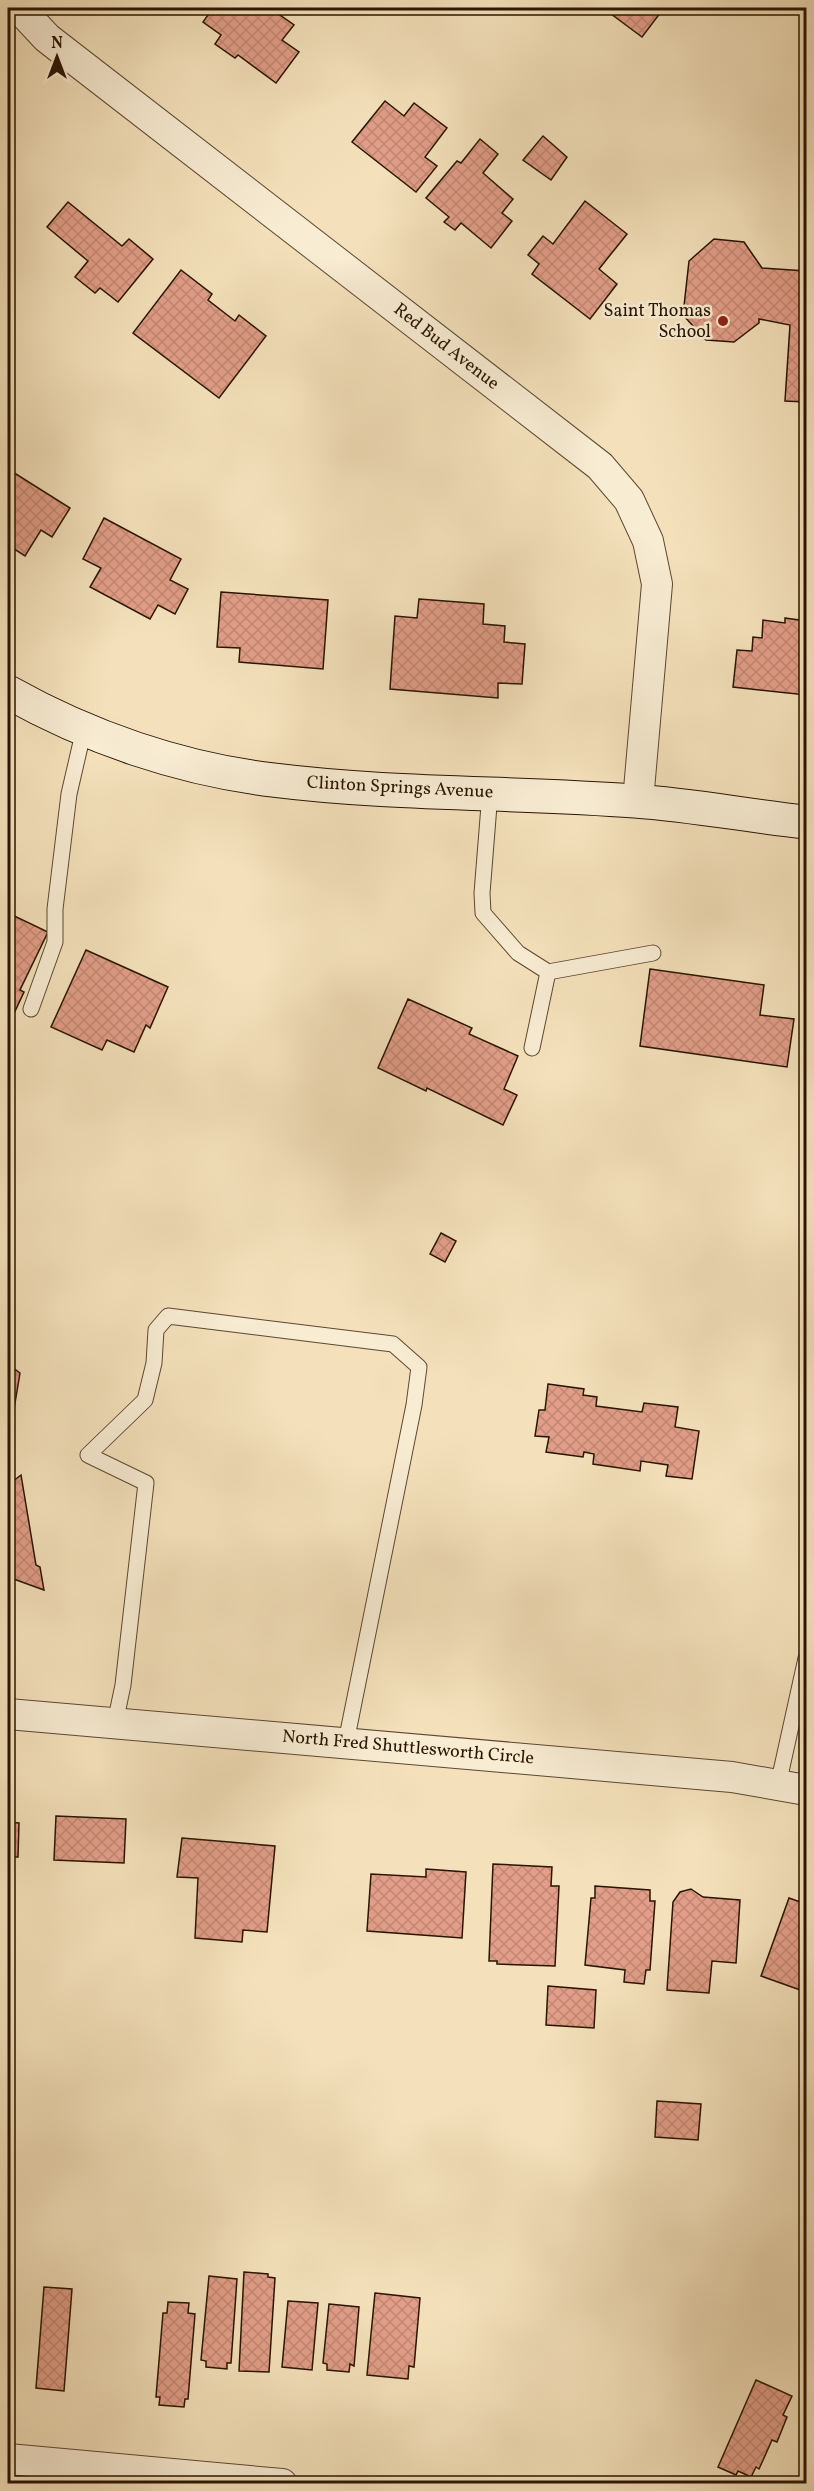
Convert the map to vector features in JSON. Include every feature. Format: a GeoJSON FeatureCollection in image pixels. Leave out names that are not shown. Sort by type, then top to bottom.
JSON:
{"type":"FeatureCollection","features":[{"type":"Feature","properties":{"kind":"street","name":"Red Bud Avenue"},"geometry":{"type":"LineString","coordinates":[[19,8],[47,38],[600,466],[628,500],[648,541],[657,584],[638,801]]}},
{"type":"Feature","properties":{"kind":"street","name":"Clinton Springs Avenue"},"geometry":{"type":"LineString","coordinates":[[8,692],[112,741],[190,765],[272,780],[638,801],[807,822]]}},
{"type":"Feature","properties":{"kind":"street","name":"North Fred Shuttlesworth Circle"},"geometry":{"type":"LineString","coordinates":[[8,1714],[732,1777],[792,1788]]}},
{"type":"Feature","properties":{"kind":"street"},"geometry":{"type":"LineString","coordinates":[[8,2459],[192,2479],[282,2484]]}},
{"type":"Feature","properties":{"kind":"lane"},"geometry":{"type":"LineString","coordinates":[[31,1009],[55,942],[55,909],[67,804],[84,729]]}},
{"type":"Feature","properties":{"kind":"lane"},"geometry":{"type":"LineString","coordinates":[[490,793],[482,893],[483,913],[518,953],[548,972],[653,953]]}},
{"type":"Feature","properties":{"kind":"lane"},"geometry":{"type":"LineString","coordinates":[[532,1048],[548,972]]}},
{"type":"Feature","properties":{"kind":"lane"},"geometry":{"type":"LineString","coordinates":[[115,1723],[123,1685],[146,1483],[88,1455],[145,1400],[154,1363],[156,1330],[168,1316],[393,1344],[419,1367],[414,1405],[346,1742]]}},
{"type":"Feature","properties":{"kind":"lane"},"geometry":{"type":"LineString","coordinates":[[792,1788],[807,1658]]}},
{"type":"Feature","properties":{"kind":"building"},"geometry":{"type":"Polygon","coordinates":[[[213,8],[270,8],[294,25],[282,40],[299,52],[276,83],[238,55],[235,58],[215,44],[221,35],[203,22],[213,8]]]}},
{"type":"Feature","properties":{"kind":"building"},"geometry":{"type":"Polygon","coordinates":[[[610,8],[664,8],[642,37],[607,11],[610,8]]]}},
{"type":"Feature","properties":{"kind":"building"},"geometry":{"type":"Polygon","coordinates":[[[385,101],[404,116],[414,103],[447,128],[425,157],[437,166],[416,192],[352,142],[385,101]]]}},
{"type":"Feature","properties":{"kind":"building"},"geometry":{"type":"Polygon","coordinates":[[[543,136],[567,157],[551,180],[523,160],[543,136]]]}},
{"type":"Feature","properties":{"kind":"building"},"geometry":{"type":"Polygon","coordinates":[[[480,139],[498,154],[483,173],[513,199],[502,213],[512,221],[491,248],[461,223],[455,230],[444,222],[449,217],[426,198],[457,161],[461,163],[480,139]]]}},
{"type":"Feature","properties":{"kind":"building"},"geometry":{"type":"Polygon","coordinates":[[[585,201],[627,234],[599,269],[617,284],[590,319],[532,274],[539,264],[528,255],[543,236],[553,244],[585,201]]]}},
{"type":"Feature","properties":{"kind":"building"},"geometry":{"type":"Polygon","coordinates":[[[68,202],[122,246],[129,239],[153,259],[118,302],[100,288],[95,293],[75,277],[88,261],[47,227],[68,202]]]}},
{"type":"Feature","properties":{"kind":"building","name":"Saint Thomas School"},"geometry":{"type":"Polygon","coordinates":[[[714,239],[744,242],[762,268],[806,271],[806,402],[785,401],[790,325],[759,319],[759,323],[734,342],[706,340],[683,315],[689,261],[714,239]]]}},
{"type":"Feature","properties":{"kind":"building"},"geometry":{"type":"Polygon","coordinates":[[[181,270],[212,294],[208,300],[235,321],[239,315],[266,336],[219,398],[133,333],[181,270]]]}},
{"type":"Feature","properties":{"kind":"building"},"geometry":{"type":"Polygon","coordinates":[[[8,469],[70,508],[52,537],[41,530],[25,556],[8,545],[8,469]]]}},
{"type":"Feature","properties":{"kind":"building"},"geometry":{"type":"Polygon","coordinates":[[[104,518],[181,559],[170,580],[188,589],[175,614],[158,605],[150,619],[90,587],[101,568],[83,559],[104,518]]]}},
{"type":"Feature","properties":{"kind":"building"},"geometry":{"type":"Polygon","coordinates":[[[221,592],[328,600],[323,669],[239,662],[240,648],[217,647],[221,592]]]}},
{"type":"Feature","properties":{"kind":"building"},"geometry":{"type":"Polygon","coordinates":[[[419,599],[484,604],[483,624],[505,626],[504,642],[525,644],[522,684],[498,683],[498,698],[390,689],[395,616],[417,618],[419,599]]]}},
{"type":"Feature","properties":{"kind":"building"},"geometry":{"type":"Polygon","coordinates":[[[785,618],[806,621],[806,695],[733,687],[737,650],[752,651],[753,637],[762,638],[763,620],[785,623],[785,618]]]}},
{"type":"Feature","properties":{"kind":"building"},"geometry":{"type":"Polygon","coordinates":[[[8,913],[48,932],[20,990],[24,992],[10,1022],[8,1020],[8,913]]]}},
{"type":"Feature","properties":{"kind":"building"},"geometry":{"type":"Polygon","coordinates":[[[86,950],[168,987],[150,1028],[146,1025],[134,1052],[107,1040],[102,1050],[51,1027],[86,950]]]}},
{"type":"Feature","properties":{"kind":"building"},"geometry":{"type":"Polygon","coordinates":[[[650,969],[764,985],[760,1015],[794,1019],[787,1067],[640,1046],[650,969]]]}},
{"type":"Feature","properties":{"kind":"building"},"geometry":{"type":"Polygon","coordinates":[[[408,999],[472,1028],[469,1034],[518,1056],[504,1089],[517,1095],[503,1125],[427,1088],[426,1091],[378,1068],[408,999]]]}},
{"type":"Feature","properties":{"kind":"building"},"geometry":{"type":"Polygon","coordinates":[[[441,1233],[456,1241],[445,1262],[430,1254],[441,1233]]]}},
{"type":"Feature","properties":{"kind":"building"},"geometry":{"type":"Polygon","coordinates":[[[8,1364],[20,1373],[14,1409],[8,1412],[8,1364]]]}},
{"type":"Feature","properties":{"kind":"building"},"geometry":{"type":"Polygon","coordinates":[[[548,1384],[584,1389],[583,1395],[597,1397],[596,1406],[642,1412],[644,1403],[678,1407],[675,1427],[699,1431],[692,1479],[666,1476],[668,1465],[641,1461],[640,1471],[593,1464],[594,1454],[584,1452],[583,1457],[546,1452],[549,1437],[535,1436],[539,1410],[545,1410],[548,1384]]]}},
{"type":"Feature","properties":{"kind":"building"},"geometry":{"type":"Polygon","coordinates":[[[21,1475],[36,1565],[40,1567],[44,1590],[8,1577],[8,1485],[21,1475]]]}},
{"type":"Feature","properties":{"kind":"building"},"geometry":{"type":"Polygon","coordinates":[[[56,1816],[126,1819],[124,1863],[54,1860],[56,1816]]]}},
{"type":"Feature","properties":{"kind":"building"},"geometry":{"type":"Polygon","coordinates":[[[8,1822],[19,1823],[18,1857],[8,1857],[8,1822]]]}},
{"type":"Feature","properties":{"kind":"building"},"geometry":{"type":"Polygon","coordinates":[[[182,1838],[275,1846],[267,1932],[243,1930],[242,1942],[195,1938],[198,1878],[177,1877],[182,1838]]]}},
{"type":"Feature","properties":{"kind":"building"},"geometry":{"type":"Polygon","coordinates":[[[493,1864],[552,1867],[551,1886],[559,1886],[555,1966],[497,1964],[497,1961],[489,1961],[493,1864]]]}},
{"type":"Feature","properties":{"kind":"building"},"geometry":{"type":"Polygon","coordinates":[[[426,1869],[466,1872],[462,1938],[367,1931],[371,1874],[426,1877],[426,1869]]]}},
{"type":"Feature","properties":{"kind":"building"},"geometry":{"type":"Polygon","coordinates":[[[595,1886],[650,1890],[650,1901],[655,1901],[650,1970],[646,1970],[644,1984],[624,1982],[625,1970],[585,1965],[591,1898],[595,1898],[595,1886]]]}},
{"type":"Feature","properties":{"kind":"building"},"geometry":{"type":"Polygon","coordinates":[[[691,1889],[703,1897],[740,1900],[736,1963],[712,1961],[709,1993],[667,1990],[673,1902],[680,1892],[691,1889]]]}},
{"type":"Feature","properties":{"kind":"building"},"geometry":{"type":"Polygon","coordinates":[[[789,1898],[806,1904],[806,1980],[803,1991],[761,1976],[789,1898]]]}},
{"type":"Feature","properties":{"kind":"building"},"geometry":{"type":"Polygon","coordinates":[[[548,1986],[596,1990],[594,2028],[546,2025],[548,1986]]]}},
{"type":"Feature","properties":{"kind":"building"},"geometry":{"type":"Polygon","coordinates":[[[657,2101],[701,2104],[698,2140],[655,2137],[657,2101]]]}},
{"type":"Feature","properties":{"kind":"building"},"geometry":{"type":"Polygon","coordinates":[[[244,2272],[268,2274],[268,2277],[275,2278],[269,2372],[239,2371],[244,2272]]]}},
{"type":"Feature","properties":{"kind":"building"},"geometry":{"type":"Polygon","coordinates":[[[209,2276],[237,2279],[231,2363],[227,2363],[227,2369],[206,2367],[206,2361],[201,2360],[209,2276]]]}},
{"type":"Feature","properties":{"kind":"building"},"geometry":{"type":"Polygon","coordinates":[[[44,2287],[72,2289],[64,2391],[36,2388],[44,2287]]]}},
{"type":"Feature","properties":{"kind":"building"},"geometry":{"type":"Polygon","coordinates":[[[375,2293],[420,2298],[414,2367],[409,2366],[408,2379],[367,2375],[375,2293]]]}},
{"type":"Feature","properties":{"kind":"building"},"geometry":{"type":"Polygon","coordinates":[[[288,2301],[318,2303],[312,2370],[282,2367],[288,2301]]]}},
{"type":"Feature","properties":{"kind":"building"},"geometry":{"type":"Polygon","coordinates":[[[168,2302],[189,2303],[188,2313],[195,2314],[188,2399],[185,2399],[184,2407],[159,2405],[160,2397],[156,2397],[163,2313],[167,2313],[168,2302]]]}},
{"type":"Feature","properties":{"kind":"building"},"geometry":{"type":"Polygon","coordinates":[[[329,2304],[359,2307],[354,2366],[350,2364],[349,2372],[327,2370],[327,2364],[323,2363],[329,2304]]]}},
{"type":"Feature","properties":{"kind":"building"},"geometry":{"type":"Polygon","coordinates":[[[756,2380],[792,2396],[783,2415],[787,2417],[777,2442],[772,2440],[759,2469],[756,2467],[751,2477],[738,2471],[736,2475],[718,2467],[756,2380]]]}},
{"type":"Feature","properties":{"kind":"place","name":"Saint Thomas School"},"geometry":{"type":"Point","coordinates":[723,321]}}]}
